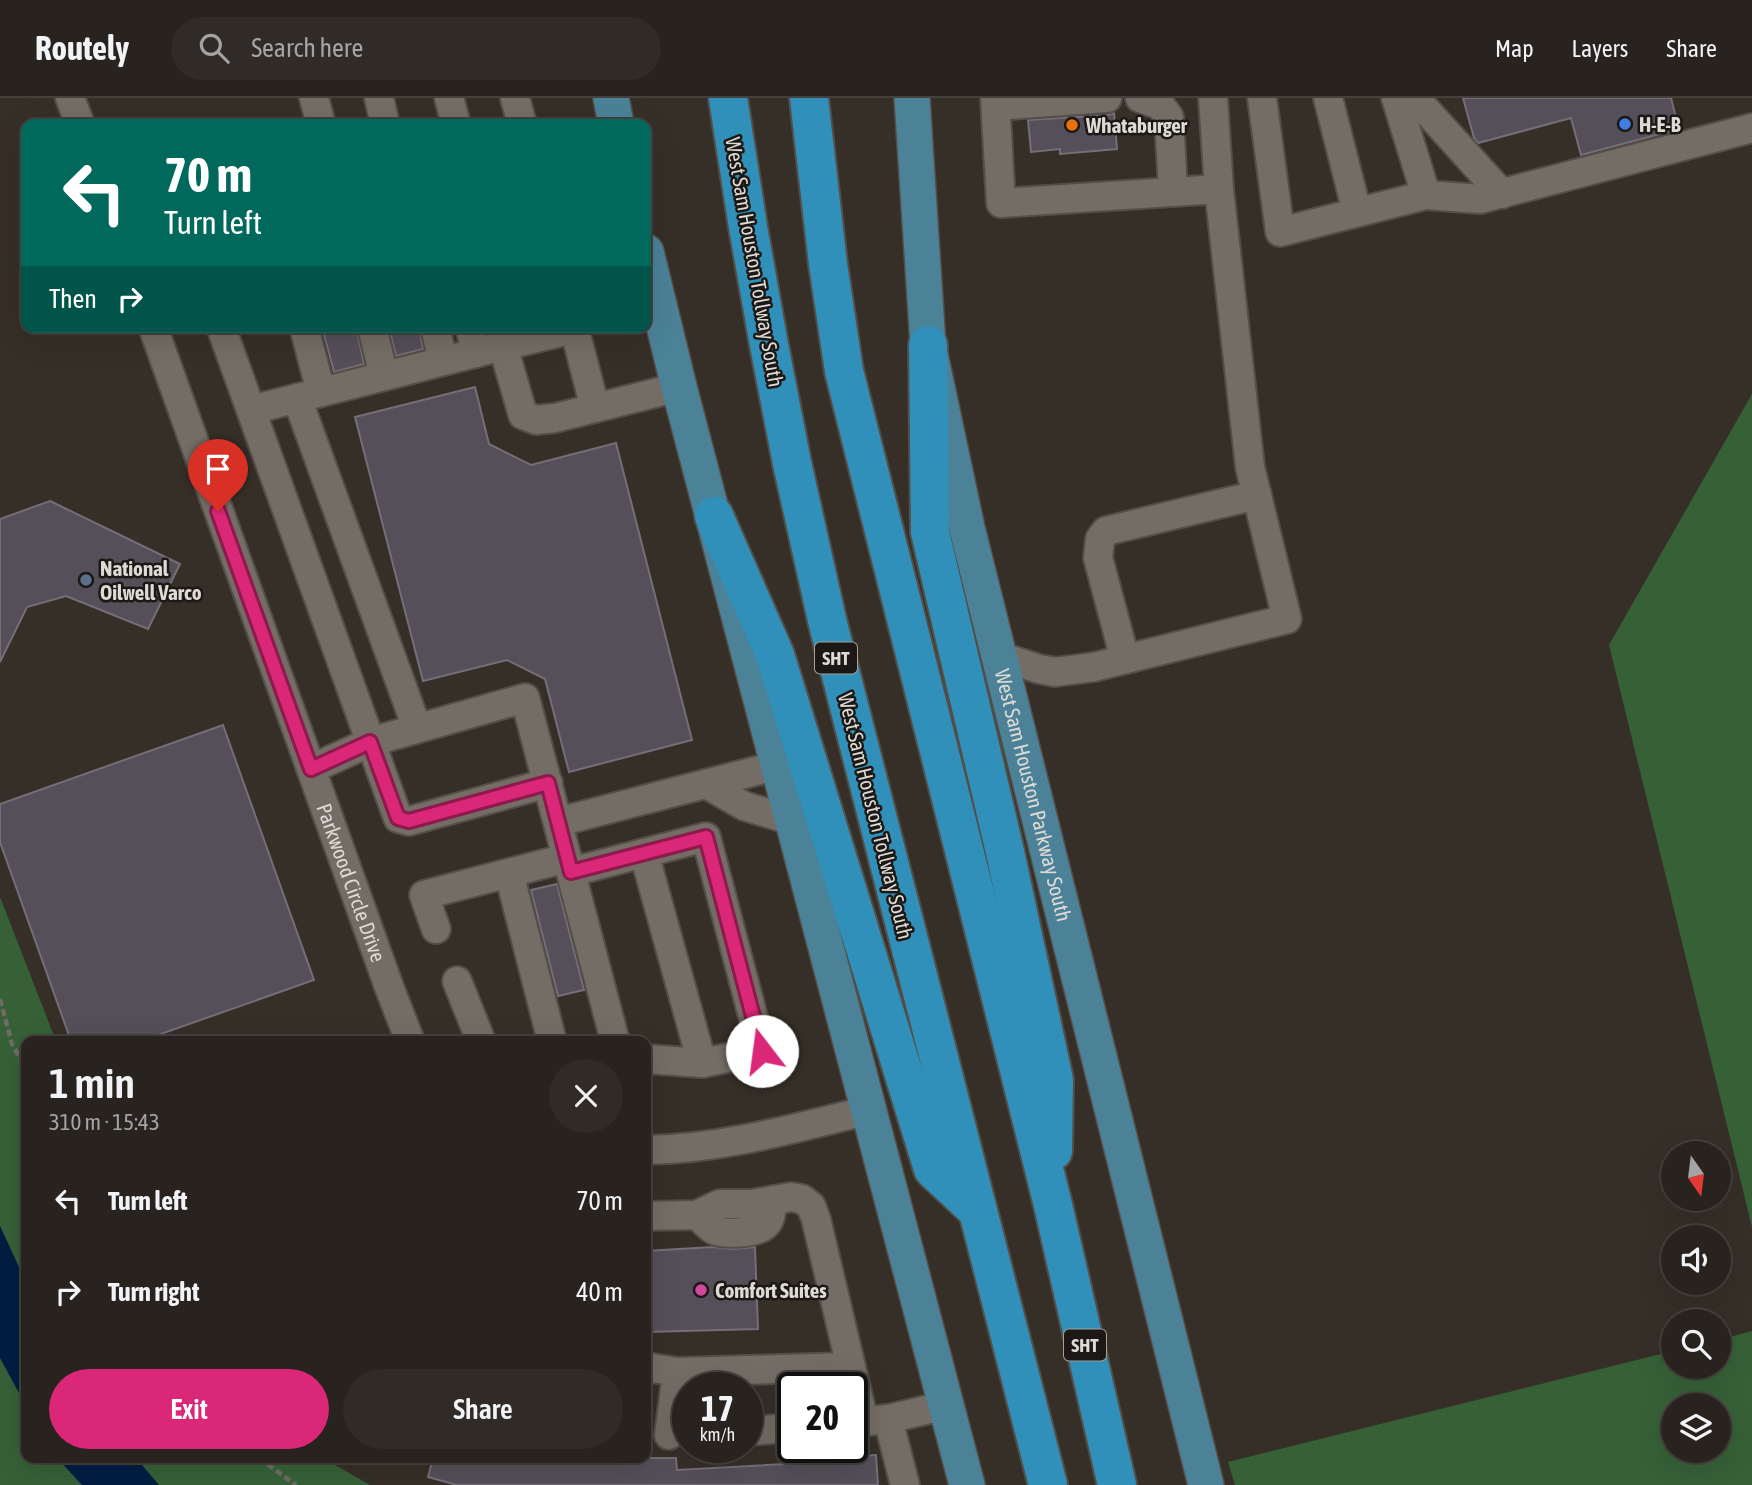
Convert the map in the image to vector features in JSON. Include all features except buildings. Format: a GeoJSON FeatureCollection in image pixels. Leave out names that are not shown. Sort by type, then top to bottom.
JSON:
{"type":"FeatureCollection","features":[{"type":"Feature","properties":{"kind":"highway","name":"West Sam Houston Tollway South"},"geometry":{"type":"LineString","coordinates":[[728,98],[769,345],[809,541],[856,738],[1048,1485]]}},
{"type":"Feature","properties":{"kind":"highway","name":"SHT"},"geometry":{"type":"LineString","coordinates":[[809,98],[828,264],[844,371],[1053,1205],[1117,1485]]}},
{"type":"Feature","properties":{"kind":"highway"},"geometry":{"type":"LineString","coordinates":[[928,345],[930,532],[1005,852],[1054,1080],[1053,1205]]}},
{"type":"Feature","properties":{"kind":"highway"},"geometry":{"type":"LineString","coordinates":[[714,516],[775,655],[933,1169],[977,1210]]}},
{"type":"Feature","properties":{"kind":"main road"},"geometry":{"type":"LineString","coordinates":[[611,98],[616,119]]}},
{"type":"Feature","properties":{"kind":"main road","name":"West Sam Houston Parkway South"},"geometry":{"type":"LineString","coordinates":[[912,98],[928,345],[967,528],[1206,1485]]}},
{"type":"Feature","properties":{"kind":"main road"},"geometry":{"type":"LineString","coordinates":[[651,272],[967,1485]]}},
{"type":"Feature","properties":{"kind":"street"},"geometry":{"type":"LineString","coordinates":[[70,98],[78,119]]}},
{"type":"Feature","properties":{"kind":"street"},"geometry":{"type":"LineString","coordinates":[[379,98],[384,119]]}},
{"type":"Feature","properties":{"kind":"street"},"geometry":{"type":"LineString","coordinates":[[449,98],[455,119]]}},
{"type":"Feature","properties":{"kind":"street"},"geometry":{"type":"LineString","coordinates":[[516,98],[521,119]]}},
{"type":"Feature","properties":{"kind":"street"},"geometry":{"type":"LineString","coordinates":[[1107,98],[995,102],[1001,202],[1219,189]]}},
{"type":"Feature","properties":{"kind":"street"},"geometry":{"type":"LineString","coordinates":[[1140,98],[1160,105],[1169,117],[1173,192]]}},
{"type":"Feature","properties":{"kind":"street"},"geometry":{"type":"LineString","coordinates":[[999,656],[1055,672],[1094,667],[1287,619],[1251,467],[1219,189],[1213,98]]}},
{"type":"Feature","properties":{"kind":"street"},"geometry":{"type":"LineString","coordinates":[[1262,98],[1280,232],[1426,195],[1480,200],[1752,128]]}},
{"type":"Feature","properties":{"kind":"street"},"geometry":{"type":"LineString","coordinates":[[1328,98],[1357,212]]}},
{"type":"Feature","properties":{"kind":"street"},"geometry":{"type":"LineString","coordinates":[[1396,98],[1426,195]]}},
{"type":"Feature","properties":{"kind":"street"},"geometry":{"type":"LineString","coordinates":[[1415,98],[1502,194]]}},
{"type":"Feature","properties":{"kind":"street","name":"Parkwood Circle Drive"},"geometry":{"type":"LineString","coordinates":[[155,333],[409,1036]]}},
{"type":"Feature","properties":{"kind":"street"},"geometry":{"type":"LineString","coordinates":[[223,333],[398,818],[409,821],[548,783]]}},
{"type":"Feature","properties":{"kind":"street"},"geometry":{"type":"LineString","coordinates":[[304,333],[309,395],[417,728]]}},
{"type":"Feature","properties":{"kind":"street"},"geometry":{"type":"LineString","coordinates":[[373,333],[384,376]]}},
{"type":"Feature","properties":{"kind":"street"},"geometry":{"type":"LineString","coordinates":[[436,333],[443,361]]}},
{"type":"Feature","properties":{"kind":"street"},"geometry":{"type":"LineString","coordinates":[[251,410],[443,361],[483,342],[542,333]]}},
{"type":"Feature","properties":{"kind":"street"},"geometry":{"type":"LineString","coordinates":[[575,333],[595,408]]}},
{"type":"Feature","properties":{"kind":"street"},"geometry":{"type":"LineString","coordinates":[[483,342],[523,415],[537,420],[679,387]]}},
{"type":"Feature","properties":{"kind":"street"},"geometry":{"type":"LineString","coordinates":[[1125,659],[1098,558],[1100,539],[1107,531],[1257,495]]}},
{"type":"Feature","properties":{"kind":"street"},"geometry":{"type":"LineString","coordinates":[[1012,706],[1055,672]]}},
{"type":"Feature","properties":{"kind":"street"},"geometry":{"type":"LineString","coordinates":[[311,769],[370,742],[525,698],[614,1036]]}},
{"type":"Feature","properties":{"kind":"street"},"geometry":{"type":"LineString","coordinates":[[558,822],[779,765]]}},
{"type":"Feature","properties":{"kind":"street"},"geometry":{"type":"LineString","coordinates":[[706,784],[744,806],[794,821]]}},
{"type":"Feature","properties":{"kind":"street"},"geometry":{"type":"LineString","coordinates":[[436,929],[424,895],[509,873],[644,853],[706,837],[762,1051],[702,1063],[651,1059]]}},
{"type":"Feature","properties":{"kind":"street"},"geometry":{"type":"LineString","coordinates":[[644,853],[702,1063]]}},
{"type":"Feature","properties":{"kind":"street"},"geometry":{"type":"LineString","coordinates":[[509,873],[551,1036]]}},
{"type":"Feature","properties":{"kind":"street"},"geometry":{"type":"LineString","coordinates":[[457,981],[479,1036]]}},
{"type":"Feature","properties":{"kind":"street"},"geometry":{"type":"LineString","coordinates":[[651,1150],[699,1147],[762,1137],[869,1110]]}},
{"type":"Feature","properties":{"kind":"street"},"geometry":{"type":"LineString","coordinates":[[651,1216],[697,1215],[720,1204],[752,1204],[792,1197],[802,1199],[811,1206],[816,1219],[853,1372]]}},
{"type":"Feature","properties":{"kind":"street"},"geometry":{"type":"LineString","coordinates":[[651,1368],[677,1372],[851,1367]]}},
{"type":"Feature","properties":{"kind":"street"},"geometry":{"type":"LineString","coordinates":[[667,1434],[672,1403]]}},
{"type":"Feature","properties":{"kind":"street"},"geometry":{"type":"LineString","coordinates":[[905,1485],[868,1421],[947,1405]]}},
{"type":"Feature","properties":{"kind":"path"},"geometry":{"type":"LineString","coordinates":[[0,999],[12,1044],[21,1060]]}},
{"type":"Feature","properties":{"kind":"path"},"geometry":{"type":"LineString","coordinates":[[265,1463],[296,1485]]}},
{"type":"Feature","properties":{"kind":"green space"},"geometry":{"type":"Polygon","coordinates":[[[1752,394],[1752,1227],[1731,1141],[1609,645],[1752,394]]]}},
{"type":"Feature","properties":{"kind":"green space"},"geometry":{"type":"Polygon","coordinates":[[[0,897],[54,1036],[21,1036],[21,1463],[332,1463],[370,1485],[0,1485],[0,897]]]}},
{"type":"Feature","properties":{"kind":"green space"},"geometry":{"type":"Polygon","coordinates":[[[1752,1331],[1752,1485],[1235,1485],[1228,1462],[1661,1354],[1661,1379],[1731,1379],[1731,1337],[1752,1331]]]}},
{"type":"Feature","properties":{"kind":"water"},"geometry":{"type":"Polygon","coordinates":[[[0,1226],[21,1271],[21,1397],[0,1358],[0,1226]]]}},
{"type":"Feature","properties":{"kind":"water"},"geometry":{"type":"Polygon","coordinates":[[[62,1463],[140,1463],[159,1485],[82,1485],[62,1463]]]}},
{"type":"Feature","properties":{"kind":"place","name":"H-E-B"},"geometry":{"type":"Point","coordinates":[1625,124]}},
{"type":"Feature","properties":{"kind":"place","name":"Whataburger"},"geometry":{"type":"Point","coordinates":[1072,125]}},
{"type":"Feature","properties":{"kind":"place","name":"National Oilwell Varco"},"geometry":{"type":"Point","coordinates":[86,580]}},
{"type":"Feature","properties":{"kind":"place","name":"Comfort Suites"},"geometry":{"type":"Point","coordinates":[701,1290]}},
{"type":"Feature","properties":{"kind":"route"},"geometry":{"type":"LineString","coordinates":[[218,511],[311,769],[370,742],[398,818],[409,821],[548,783],[571,872],[706,837],[762,1051]]}}]}
